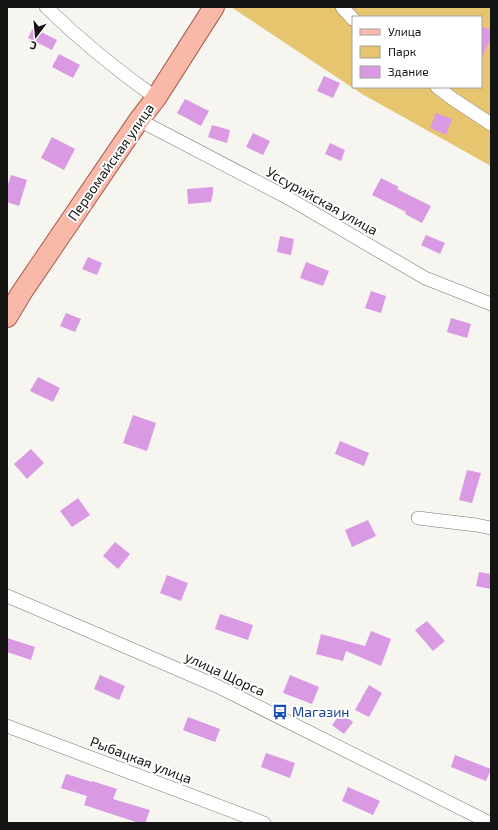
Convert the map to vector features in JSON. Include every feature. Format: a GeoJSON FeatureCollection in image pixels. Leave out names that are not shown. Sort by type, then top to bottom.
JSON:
{"type":"FeatureCollection","features":[{"type":"Feature","properties":{"kind":"main road","name":"Первомайская улица"},"geometry":{"type":"LineString","coordinates":[[7,317],[30,280],[139,120],[156,98],[214,7]]}},
{"type":"Feature","properties":{"kind":"street"},"geometry":{"type":"LineString","coordinates":[[46,7],[76,35],[137,85],[156,98]]}},
{"type":"Feature","properties":{"kind":"street"},"geometry":{"type":"LineString","coordinates":[[342,7],[352,18]]}},
{"type":"Feature","properties":{"kind":"street"},"geometry":{"type":"LineString","coordinates":[[438,88],[491,124]]}},
{"type":"Feature","properties":{"kind":"street","name":"Уссурийская улица"},"geometry":{"type":"LineString","coordinates":[[139,120],[290,199],[425,278],[491,304]]}},
{"type":"Feature","properties":{"kind":"street"},"geometry":{"type":"LineString","coordinates":[[418,518],[491,528]]}},
{"type":"Feature","properties":{"kind":"street","name":"улица Щорса"},"geometry":{"type":"LineString","coordinates":[[7,596],[219,687],[490,823]]}},
{"type":"Feature","properties":{"kind":"street","name":"Рыбацкая улица"},"geometry":{"type":"LineString","coordinates":[[7,726],[264,823]]}},
{"type":"Feature","properties":{"kind":"green space"},"geometry":{"type":"Polygon","coordinates":[[[231,7],[491,7],[491,166],[353,88],[482,88],[482,16],[352,16],[352,87],[231,7]]]}},
{"type":"Feature","properties":{"kind":"building"},"geometry":{"type":"Polygon","coordinates":[[[482,26],[491,30],[491,37],[482,58],[482,26]]]}},
{"type":"Feature","properties":{"kind":"building"},"geometry":{"type":"Polygon","coordinates":[[[33,28],[57,40],[52,50],[28,38],[33,28]]]}},
{"type":"Feature","properties":{"kind":"building"},"geometry":{"type":"Polygon","coordinates":[[[59,54],[80,65],[73,78],[52,67],[59,54]]]}},
{"type":"Feature","properties":{"kind":"building"},"geometry":{"type":"Polygon","coordinates":[[[324,76],[340,83],[333,98],[317,91],[324,76]]]}},
{"type":"Feature","properties":{"kind":"building"},"geometry":{"type":"Polygon","coordinates":[[[185,99],[209,111],[201,126],[177,113],[185,99]]]}},
{"type":"Feature","properties":{"kind":"building"},"geometry":{"type":"Polygon","coordinates":[[[436,113],[452,119],[446,135],[430,128],[436,113]]]}},
{"type":"Feature","properties":{"kind":"building"},"geometry":{"type":"Polygon","coordinates":[[[212,125],[230,130],[227,143],[208,137],[212,125]]]}},
{"type":"Feature","properties":{"kind":"building"},"geometry":{"type":"Polygon","coordinates":[[[253,133],[270,141],[263,155],[246,147],[253,133]]]}},
{"type":"Feature","properties":{"kind":"building"},"geometry":{"type":"Polygon","coordinates":[[[52,137],[75,149],[64,170],[41,158],[52,137]]]}},
{"type":"Feature","properties":{"kind":"building"},"geometry":{"type":"Polygon","coordinates":[[[330,143],[345,150],[341,161],[325,154],[330,143]]]}},
{"type":"Feature","properties":{"kind":"building"},"geometry":{"type":"Polygon","coordinates":[[[11,175],[27,180],[19,206],[7,202],[7,187],[11,175]]]}},
{"type":"Feature","properties":{"kind":"building"},"geometry":{"type":"Polygon","coordinates":[[[381,178],[399,187],[397,189],[431,206],[422,223],[405,214],[406,212],[372,195],[381,178]]]}},
{"type":"Feature","properties":{"kind":"building"},"geometry":{"type":"Polygon","coordinates":[[[213,187],[211,202],[188,204],[187,189],[213,187]]]}},
{"type":"Feature","properties":{"kind":"building"},"geometry":{"type":"Polygon","coordinates":[[[426,235],[445,243],[440,254],[421,245],[426,235]]]}},
{"type":"Feature","properties":{"kind":"building"},"geometry":{"type":"Polygon","coordinates":[[[280,236],[294,239],[291,255],[277,252],[280,236]]]}},
{"type":"Feature","properties":{"kind":"building"},"geometry":{"type":"Polygon","coordinates":[[[88,257],[102,263],[97,275],[82,269],[88,257]]]}},
{"type":"Feature","properties":{"kind":"building"},"geometry":{"type":"Polygon","coordinates":[[[306,262],[329,271],[323,286],[300,278],[306,262]]]}},
{"type":"Feature","properties":{"kind":"building"},"geometry":{"type":"Polygon","coordinates":[[[371,291],[386,296],[381,313],[365,308],[371,291]]]}},
{"type":"Feature","properties":{"kind":"building"},"geometry":{"type":"Polygon","coordinates":[[[66,313],[81,319],[75,332],[60,326],[66,313]]]}},
{"type":"Feature","properties":{"kind":"building"},"geometry":{"type":"Polygon","coordinates":[[[451,318],[471,324],[467,338],[447,332],[451,318]]]}},
{"type":"Feature","properties":{"kind":"building"},"geometry":{"type":"Polygon","coordinates":[[[38,377],[60,388],[53,402],[30,391],[38,377]]]}},
{"type":"Feature","properties":{"kind":"building"},"geometry":{"type":"Polygon","coordinates":[[[133,415],[156,423],[147,451],[123,443],[133,415]]]}},
{"type":"Feature","properties":{"kind":"building"},"geometry":{"type":"Polygon","coordinates":[[[340,441],[369,453],[364,466],[335,454],[340,441]]]}},
{"type":"Feature","properties":{"kind":"building"},"geometry":{"type":"Polygon","coordinates":[[[31,449],[44,463],[27,479],[14,464],[31,449]]]}},
{"type":"Feature","properties":{"kind":"building"},"geometry":{"type":"Polygon","coordinates":[[[467,470],[481,473],[472,503],[459,500],[467,470]]]}},
{"type":"Feature","properties":{"kind":"building"},"geometry":{"type":"Polygon","coordinates":[[[78,498],[90,515],[72,527],[60,511],[78,498]]]}},
{"type":"Feature","properties":{"kind":"building"},"geometry":{"type":"Polygon","coordinates":[[[368,520],[376,536],[352,547],[345,530],[368,520]]]}},
{"type":"Feature","properties":{"kind":"building"},"geometry":{"type":"Polygon","coordinates":[[[115,542],[130,554],[118,569],[103,556],[115,542]]]}},
{"type":"Feature","properties":{"kind":"building"},"geometry":{"type":"Polygon","coordinates":[[[479,572],[491,574],[491,589],[476,586],[479,572]]]}},
{"type":"Feature","properties":{"kind":"building"},"geometry":{"type":"Polygon","coordinates":[[[167,575],[188,583],[181,601],[160,593],[167,575]]]}},
{"type":"Feature","properties":{"kind":"building"},"geometry":{"type":"Polygon","coordinates":[[[220,614],[253,625],[248,640],[215,629],[220,614]]]}},
{"type":"Feature","properties":{"kind":"building"},"geometry":{"type":"Polygon","coordinates":[[[427,621],[445,641],[433,651],[415,630],[427,621]]]}},
{"type":"Feature","properties":{"kind":"building"},"geometry":{"type":"Polygon","coordinates":[[[371,631],[391,639],[381,666],[346,651],[343,661],[316,654],[321,634],[365,646],[371,631]]]}},
{"type":"Feature","properties":{"kind":"building"},"geometry":{"type":"Polygon","coordinates":[[[7,638],[35,647],[31,660],[7,652],[7,638]]]}},
{"type":"Feature","properties":{"kind":"building"},"geometry":{"type":"Polygon","coordinates":[[[100,675],[125,686],[119,700],[94,689],[100,675]]]}},
{"type":"Feature","properties":{"kind":"building"},"geometry":{"type":"Polygon","coordinates":[[[290,675],[319,687],[312,704],[283,693],[290,675]]]}},
{"type":"Feature","properties":{"kind":"building"},"geometry":{"type":"Polygon","coordinates":[[[369,685],[382,693],[369,717],[355,710],[369,685]]]}},
{"type":"Feature","properties":{"kind":"building"},"geometry":{"type":"Polygon","coordinates":[[[341,713],[353,722],[344,734],[332,725],[341,713]]]}},
{"type":"Feature","properties":{"kind":"building"},"geometry":{"type":"Polygon","coordinates":[[[188,717],[220,729],[215,742],[183,730],[188,717]]]}},
{"type":"Feature","properties":{"kind":"building"},"geometry":{"type":"Polygon","coordinates":[[[266,753],[295,763],[290,778],[261,767],[266,753]]]}},
{"type":"Feature","properties":{"kind":"building"},"geometry":{"type":"Polygon","coordinates":[[[455,755],[491,769],[486,781],[451,767],[455,755]]]}},
{"type":"Feature","properties":{"kind":"building"},"geometry":{"type":"Polygon","coordinates":[[[66,774],[117,789],[113,799],[150,810],[145,823],[139,823],[84,805],[87,796],[61,788],[66,774]]]}},
{"type":"Feature","properties":{"kind":"building"},"geometry":{"type":"Polygon","coordinates":[[[348,787],[380,801],[373,815],[342,801],[348,787]]]}},
{"type":"Feature","properties":{"kind":"place","name":"Магазин"},"geometry":{"type":"Point","coordinates":[280,712]}}]}
